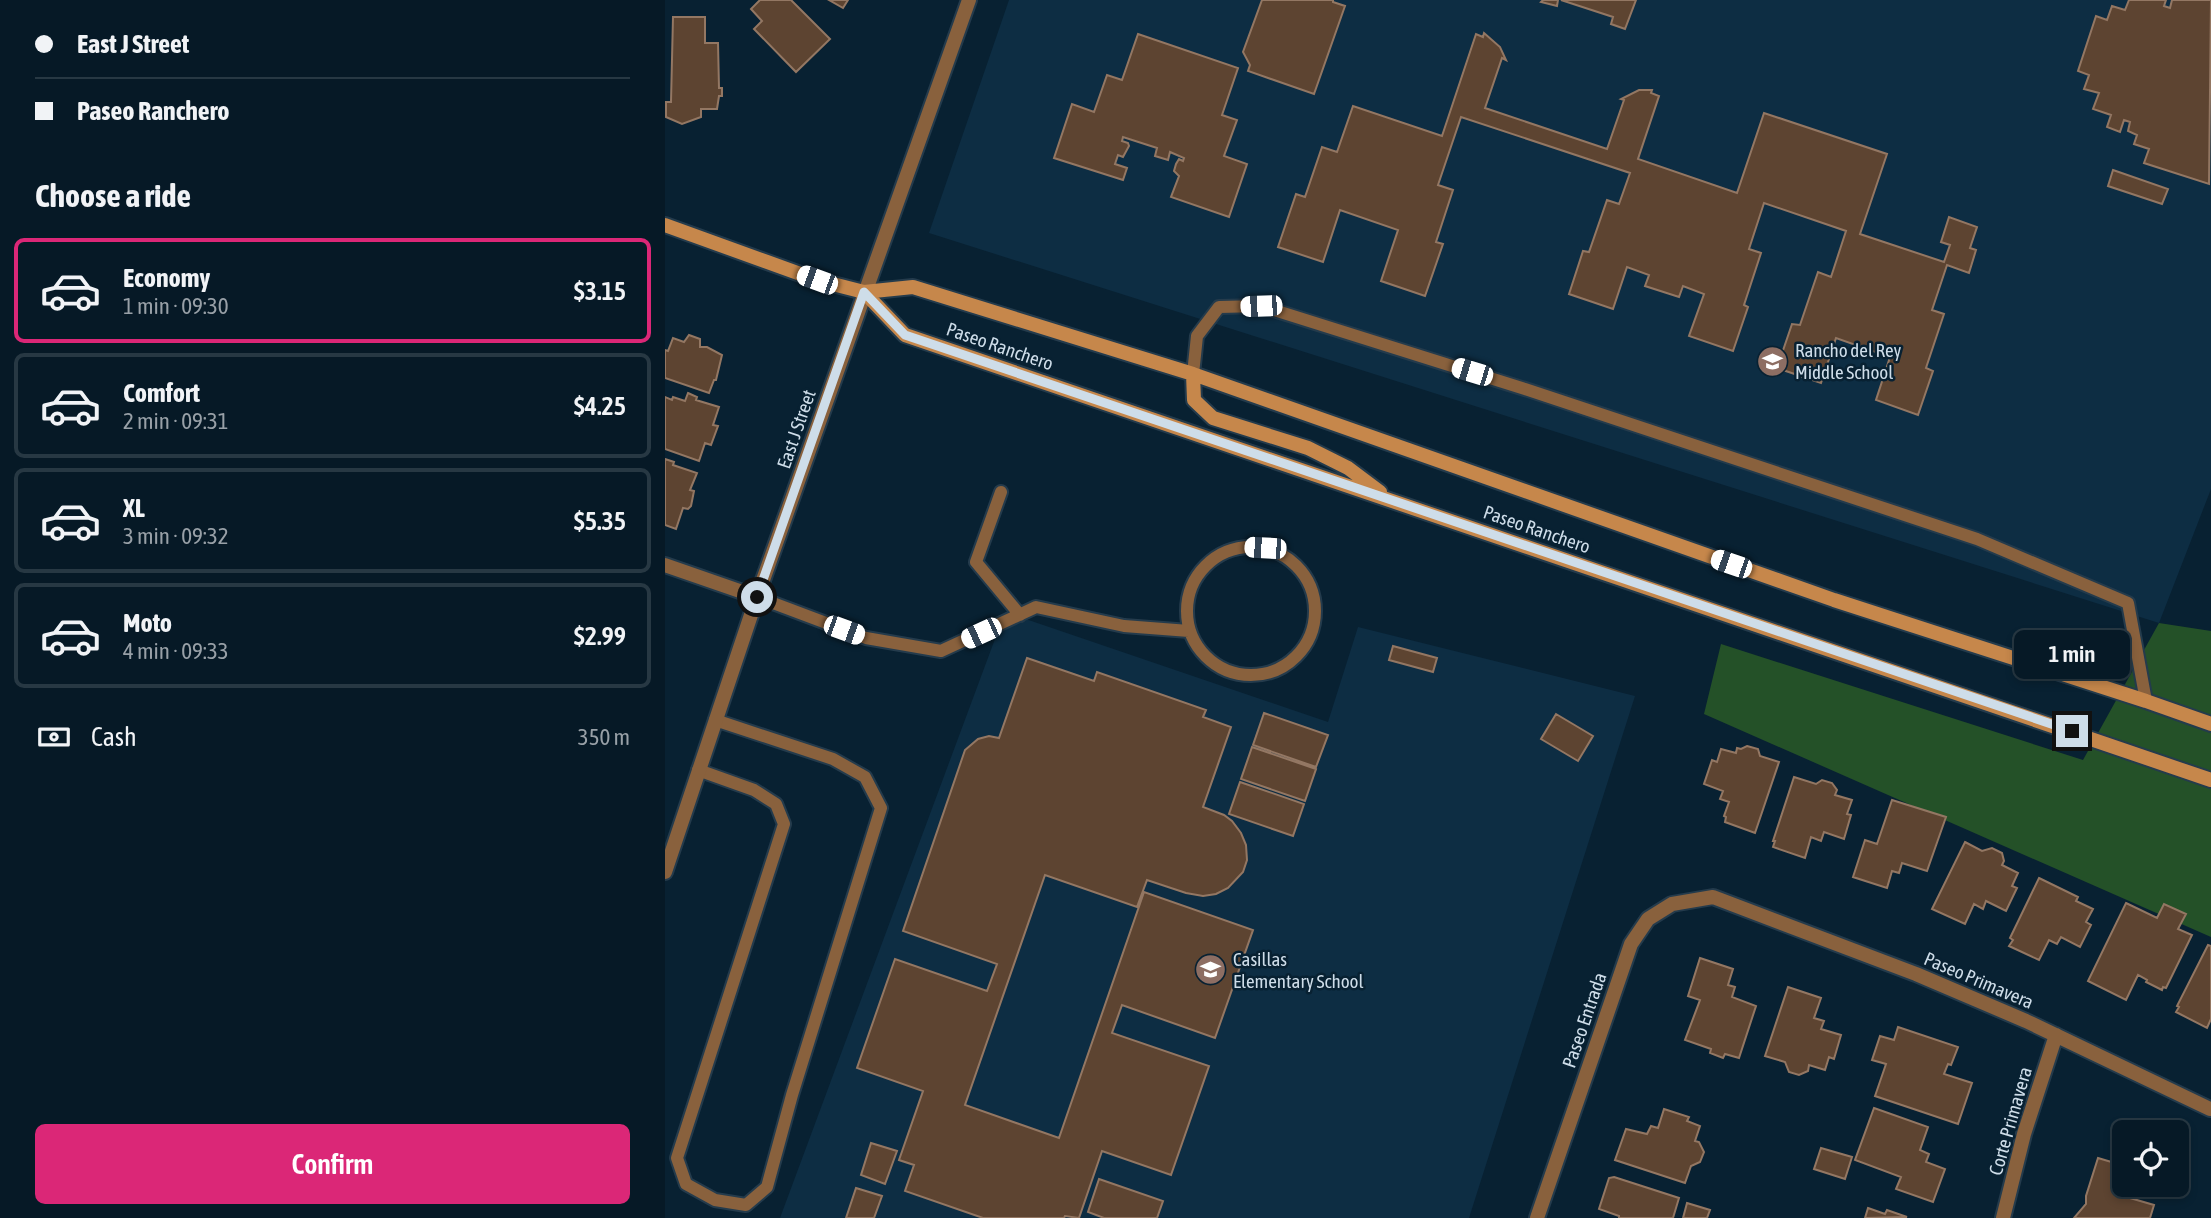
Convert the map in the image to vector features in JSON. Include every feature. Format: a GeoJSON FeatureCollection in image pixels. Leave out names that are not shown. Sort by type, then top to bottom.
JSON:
{"type":"FeatureCollection","features":[{"type":"Feature","properties":{"kind":"main road","name":"Paseo Ranchero"},"geometry":{"type":"LineString","coordinates":[[665,225],[817,280],[864,292],[913,288],[1193,374],[1834,600],[2211,724]]}},
{"type":"Feature","properties":{"kind":"main road","name":"Paseo Ranchero"},"geometry":{"type":"LineString","coordinates":[[864,292],[905,335],[2211,780]]}},
{"type":"Feature","properties":{"kind":"main road"},"geometry":{"type":"LineString","coordinates":[[1193,374],[1194,400],[1213,418],[1308,448],[1348,468],[1390,499]]}},
{"type":"Feature","properties":{"kind":"street","name":"East J Street"},"geometry":{"type":"LineString","coordinates":[[665,873],[757,597],[969,0]]}},
{"type":"Feature","properties":{"kind":"street"},"geometry":{"type":"LineString","coordinates":[[665,565],[757,597]]}},
{"type":"Feature","properties":{"kind":"street","name":"Paseo Entrada"},"geometry":{"type":"LineString","coordinates":[[1537,1218],[1631,944],[1648,919],[1672,904],[1713,897],[1726,903]]}},
{"type":"Feature","properties":{"kind":"street","name":"Paseo Primavera"},"geometry":{"type":"LineString","coordinates":[[1726,903],[1916,974],[2056,1035],[2210,1109]]}},
{"type":"Feature","properties":{"kind":"street","name":"Corte Primavera"},"geometry":{"type":"LineString","coordinates":[[2003,1218],[2024,1135],[2056,1035]]}},
{"type":"Feature","properties":{"kind":"lane"},"geometry":{"type":"LineString","coordinates":[[1193,374],[1198,336],[1219,307],[1261,306],[1525,389],[1977,539],[2128,603],[2146,701]]}},
{"type":"Feature","properties":{"kind":"lane"},"geometry":{"type":"LineString","coordinates":[[1001,492],[976,562],[1020,615]]}},
{"type":"Feature","properties":{"kind":"lane"},"geometry":{"type":"LineString","coordinates":[[1243,547],[1265,548],[1286,557],[1302,572],[1313,592],[1316,611],[1312,631],[1303,649],[1289,664],[1270,673],[1251,676],[1230,673],[1213,663],[1198,649],[1189,631],[1187,608],[1192,586],[1204,568],[1221,554],[1243,547]]}},
{"type":"Feature","properties":{"kind":"lane"},"geometry":{"type":"LineString","coordinates":[[757,597],[866,638],[941,651],[1036,607],[1124,626],[1189,631]]}},
{"type":"Feature","properties":{"kind":"lane"},"geometry":{"type":"LineString","coordinates":[[698,770],[754,790],[776,804],[784,824],[677,1158],[686,1184],[715,1200],[745,1205],[767,1187],[792,1095],[881,808],[865,777],[833,759],[715,720]]}},
{"type":"Feature","properties":{"kind":"shaded area","name":"Rancho del Rey Middle School"},"geometry":{"type":"Polygon","coordinates":[[[1009,0],[2211,0],[2211,489],[2159,623],[929,233],[1009,0]]]}},
{"type":"Feature","properties":{"kind":"shaded area","name":"Casillas Elementary School"},"geometry":{"type":"Polygon","coordinates":[[[1005,612],[1328,722],[1358,627],[1635,696],[1469,1218],[780,1218],[1005,612]]]}},
{"type":"Feature","properties":{"kind":"green space"},"geometry":{"type":"Polygon","coordinates":[[[2159,623],[2211,631],[2211,937],[1704,714],[1721,644],[2083,760],[2159,623]]]}},
{"type":"Feature","properties":{"kind":"building"},"geometry":{"type":"Polygon","coordinates":[[[760,0],[791,0],[830,39],[796,72],[754,29],[762,21],[751,9],[760,0]]]}},
{"type":"Feature","properties":{"kind":"building"},"geometry":{"type":"Polygon","coordinates":[[[829,0],[848,0],[843,8],[829,0]]]}},
{"type":"Feature","properties":{"kind":"building"},"geometry":{"type":"Polygon","coordinates":[[[1262,0],[1333,0],[1345,6],[1314,94],[1248,71],[1250,65],[1243,52],[1262,0]]]}},
{"type":"Feature","properties":{"kind":"building"},"geometry":{"type":"Polygon","coordinates":[[[1558,0],[1557,6],[1541,2],[1558,0]]]}},
{"type":"Feature","properties":{"kind":"building"},"geometry":{"type":"Polygon","coordinates":[[[1561,0],[1636,0],[1625,29],[1611,24],[1613,17],[1561,0]]]}},
{"type":"Feature","properties":{"kind":"building"},"geometry":{"type":"Polygon","coordinates":[[[2129,0],[2166,0],[2164,6],[2170,8],[2172,0],[2211,0],[2209,184],[2144,163],[2149,149],[2134,144],[2137,135],[2128,131],[2130,122],[2124,120],[2120,132],[2107,127],[2111,115],[2093,109],[2099,93],[2084,89],[2089,75],[2078,71],[2096,16],[2107,20],[2112,6],[2125,10],[2129,0]]]}},
{"type":"Feature","properties":{"kind":"building"},"geometry":{"type":"Polygon","coordinates":[[[673,17],[705,17],[705,43],[718,43],[719,88],[722,88],[717,109],[701,109],[701,117],[682,124],[666,117],[666,102],[671,102],[673,17]]]}},
{"type":"Feature","properties":{"kind":"building"},"geometry":{"type":"Polygon","coordinates":[[[1484,33],[1500,47],[1506,60],[1502,58],[1485,108],[1607,149],[1624,100],[1621,99],[1639,90],[1652,90],[1651,93],[1659,96],[1638,159],[1737,193],[1764,113],[1887,154],[1860,234],[1944,262],[1950,245],[1941,242],[1949,217],[1977,227],[1970,248],[1976,250],[1969,273],[1947,265],[1932,310],[1944,314],[1926,368],[1933,371],[1918,415],[1876,400],[1890,357],[1836,338],[1821,383],[1777,368],[1792,324],[1800,325],[1818,272],[1831,277],[1846,231],[1764,203],[1749,249],[1761,253],[1744,305],[1748,307],[1733,351],[1689,336],[1704,294],[1683,286],[1679,297],[1645,286],[1649,275],[1627,267],[1613,309],[1569,294],[1583,251],[1589,252],[1607,200],[1619,204],[1630,173],[1461,117],[1438,185],[1453,190],[1436,242],[1443,244],[1425,296],[1381,281],[1398,230],[1340,210],[1323,262],[1278,247],[1296,194],[1305,197],[1322,147],[1337,152],[1353,106],[1442,136],[1476,34],[1483,37],[1484,33]]]}},
{"type":"Feature","properties":{"kind":"building"},"geometry":{"type":"Polygon","coordinates":[[[1138,34],[1238,68],[1222,115],[1237,120],[1224,156],[1247,164],[1229,217],[1171,197],[1179,176],[1174,171],[1176,164],[1179,159],[1183,161],[1184,158],[1170,152],[1168,160],[1155,156],[1157,148],[1123,137],[1122,141],[1129,146],[1123,157],[1118,155],[1115,164],[1127,168],[1123,180],[1054,158],[1072,104],[1094,112],[1107,75],[1122,80],[1138,34]]]}},
{"type":"Feature","properties":{"kind":"building"},"geometry":{"type":"Polygon","coordinates":[[[2113,170],[2168,189],[2162,204],[2108,186],[2113,170]]]}},
{"type":"Feature","properties":{"kind":"building"},"geometry":{"type":"Polygon","coordinates":[[[689,335],[700,339],[700,347],[707,347],[722,355],[716,380],[709,393],[665,378],[665,350],[668,351],[673,338],[684,342],[689,335]]]}},
{"type":"Feature","properties":{"kind":"building"},"geometry":{"type":"Polygon","coordinates":[[[688,393],[697,397],[696,400],[719,407],[713,425],[718,426],[711,445],[705,443],[699,461],[665,449],[665,397],[685,401],[688,393]]]}},
{"type":"Feature","properties":{"kind":"building"},"geometry":{"type":"Polygon","coordinates":[[[665,459],[674,462],[673,465],[697,473],[690,490],[694,491],[691,506],[688,509],[683,508],[676,529],[665,525],[665,459]]]}},
{"type":"Feature","properties":{"kind":"building"},"geometry":{"type":"Polygon","coordinates":[[[1393,646],[1437,658],[1433,672],[1389,660],[1393,646]]]}},
{"type":"Feature","properties":{"kind":"building"},"geometry":{"type":"Polygon","coordinates":[[[1027,658],[1094,681],[1097,672],[1206,710],[1203,717],[1231,727],[1203,807],[1232,821],[1246,845],[1247,860],[1243,872],[1228,888],[1203,896],[1147,880],[1137,907],[1045,875],[965,1105],[1059,1138],[1144,892],[1253,930],[1215,1038],[1122,1005],[1112,1033],[1209,1066],[1171,1175],[1102,1151],[1079,1218],[983,1218],[905,1191],[914,1165],[899,1160],[923,1091],[857,1068],[895,959],[987,991],[997,964],[903,931],[965,750],[978,739],[989,736],[999,738],[1027,658]]]}},
{"type":"Feature","properties":{"kind":"building"},"geometry":{"type":"Polygon","coordinates":[[[1264,713],[1328,735],[1316,767],[1253,745],[1264,713]]]}},
{"type":"Feature","properties":{"kind":"building"},"geometry":{"type":"Polygon","coordinates":[[[1556,714],[1593,736],[1578,761],[1541,739],[1556,714]]]}},
{"type":"Feature","properties":{"kind":"building"},"geometry":{"type":"Polygon","coordinates":[[[1747,746],[1758,749],[1760,756],[1779,762],[1755,833],[1725,822],[1724,816],[1729,802],[1720,799],[1723,791],[1704,784],[1712,760],[1717,762],[1721,749],[1736,753],[1737,748],[1747,746]]]}},
{"type":"Feature","properties":{"kind":"building"},"geometry":{"type":"Polygon","coordinates":[[[1252,747],[1316,769],[1305,801],[1241,779],[1252,747]]]}},
{"type":"Feature","properties":{"kind":"building"},"geometry":{"type":"Polygon","coordinates":[[[1794,777],[1816,784],[1822,780],[1832,783],[1837,790],[1835,795],[1852,800],[1844,839],[1824,832],[1821,841],[1811,837],[1805,858],[1773,847],[1794,777]]]}},
{"type":"Feature","properties":{"kind":"building"},"geometry":{"type":"Polygon","coordinates":[[[1240,782],[1304,804],[1293,836],[1229,814],[1240,782]]]}},
{"type":"Feature","properties":{"kind":"building"},"geometry":{"type":"Polygon","coordinates":[[[1892,800],[1946,817],[1927,871],[1902,863],[1899,873],[1892,871],[1887,888],[1853,877],[1865,840],[1877,844],[1892,800]]]}},
{"type":"Feature","properties":{"kind":"building"},"geometry":{"type":"Polygon","coordinates":[[[1965,842],[1982,851],[1992,848],[2002,853],[2002,865],[2018,873],[2012,886],[2017,888],[2006,911],[1986,901],[1983,909],[1974,904],[1965,924],[1932,909],[1965,842]]]}},
{"type":"Feature","properties":{"kind":"building"},"geometry":{"type":"Polygon","coordinates":[[[2039,878],[2078,897],[2076,901],[2093,909],[2086,922],[2091,925],[2080,947],[2061,937],[2057,944],[2049,940],[2039,960],[2009,946],[2013,940],[2010,938],[2039,878]]]}},
{"type":"Feature","properties":{"kind":"building"},"geometry":{"type":"Polygon","coordinates":[[[2126,903],[2157,918],[2164,904],[2186,914],[2178,929],[2192,935],[2166,988],[2163,987],[2162,990],[2138,975],[2126,1000],[2088,981],[2126,903]]]}},
{"type":"Feature","properties":{"kind":"building"},"geometry":{"type":"Polygon","coordinates":[[[2208,945],[2211,946],[2211,1019],[2207,1028],[2176,1012],[2208,945]]]}},
{"type":"Feature","properties":{"kind":"building"},"geometry":{"type":"Polygon","coordinates":[[[1700,958],[1733,969],[1728,985],[1735,987],[1732,997],[1756,1006],[1739,1058],[1725,1054],[1723,1058],[1710,1053],[1711,1049],[1685,1040],[1700,1000],[1688,996],[1700,958]]]}},
{"type":"Feature","properties":{"kind":"building"},"geometry":{"type":"Polygon","coordinates":[[[1788,987],[1821,998],[1814,1018],[1824,1021],[1821,1029],[1841,1035],[1834,1059],[1829,1057],[1825,1070],[1809,1065],[1808,1071],[1799,1075],[1789,1072],[1785,1062],[1765,1056],[1788,987]]]}},
{"type":"Feature","properties":{"kind":"building"},"geometry":{"type":"Polygon","coordinates":[[[1898,1027],[1958,1047],[1944,1074],[1972,1083],[1958,1124],[1875,1096],[1886,1064],[1872,1060],[1880,1036],[1894,1040],[1898,1027]]]}},
{"type":"Feature","properties":{"kind":"building"},"geometry":{"type":"Polygon","coordinates":[[[1874,1108],[1928,1127],[1920,1150],[1929,1154],[1926,1162],[1945,1169],[1933,1202],[1896,1189],[1901,1177],[1855,1160],[1874,1108]]]}},
{"type":"Feature","properties":{"kind":"building"},"geometry":{"type":"Polygon","coordinates":[[[1664,1109],[1689,1117],[1687,1121],[1700,1126],[1695,1141],[1699,1142],[1704,1152],[1700,1162],[1691,1166],[1685,1183],[1615,1160],[1626,1129],[1647,1134],[1651,1126],[1658,1128],[1664,1109]]]}},
{"type":"Feature","properties":{"kind":"building"},"geometry":{"type":"Polygon","coordinates":[[[871,1143],[897,1151],[885,1184],[861,1175],[871,1143]]]}},
{"type":"Feature","properties":{"kind":"building"},"geometry":{"type":"Polygon","coordinates":[[[1821,1148],[1852,1157],[1845,1179],[1814,1169],[1821,1148]]]}},
{"type":"Feature","properties":{"kind":"building"},"geometry":{"type":"Polygon","coordinates":[[[2098,1158],[2112,1162],[2112,1197],[2130,1197],[2154,1205],[2150,1218],[2074,1218],[2086,1204],[2098,1158]]]}},
{"type":"Feature","properties":{"kind":"building"},"geometry":{"type":"Polygon","coordinates":[[[1614,1177],[1679,1198],[1673,1218],[1619,1218],[1599,1209],[1609,1178],[1614,1177]]]}},
{"type":"Feature","properties":{"kind":"building"},"geometry":{"type":"Polygon","coordinates":[[[1099,1179],[1163,1201],[1157,1218],[1104,1218],[1088,1212],[1099,1179]]]}},
{"type":"Feature","properties":{"kind":"building"},"geometry":{"type":"Polygon","coordinates":[[[856,1188],[882,1196],[874,1218],[846,1218],[856,1188]]]}},
{"type":"Feature","properties":{"kind":"building"},"geometry":{"type":"Polygon","coordinates":[[[1687,1203],[1710,1210],[1707,1218],[1683,1218],[1687,1203]]]}},
{"type":"Feature","properties":{"kind":"building"},"geometry":{"type":"Polygon","coordinates":[[[1868,1208],[1885,1214],[1887,1210],[1907,1217],[1865,1218],[1868,1208]]]}},
{"type":"Feature","properties":{"kind":"place","name":"Rancho del Rey Middle School"},"geometry":{"type":"Point","coordinates":[1772,361]}},
{"type":"Feature","properties":{"kind":"place","name":"Casillas Elementary School"},"geometry":{"type":"Point","coordinates":[1210,970]}},
{"type":"Feature","properties":{"kind":"route"},"geometry":{"type":"LineString","coordinates":[[757,597],[864,292],[905,335],[2072,731]]}}]}
